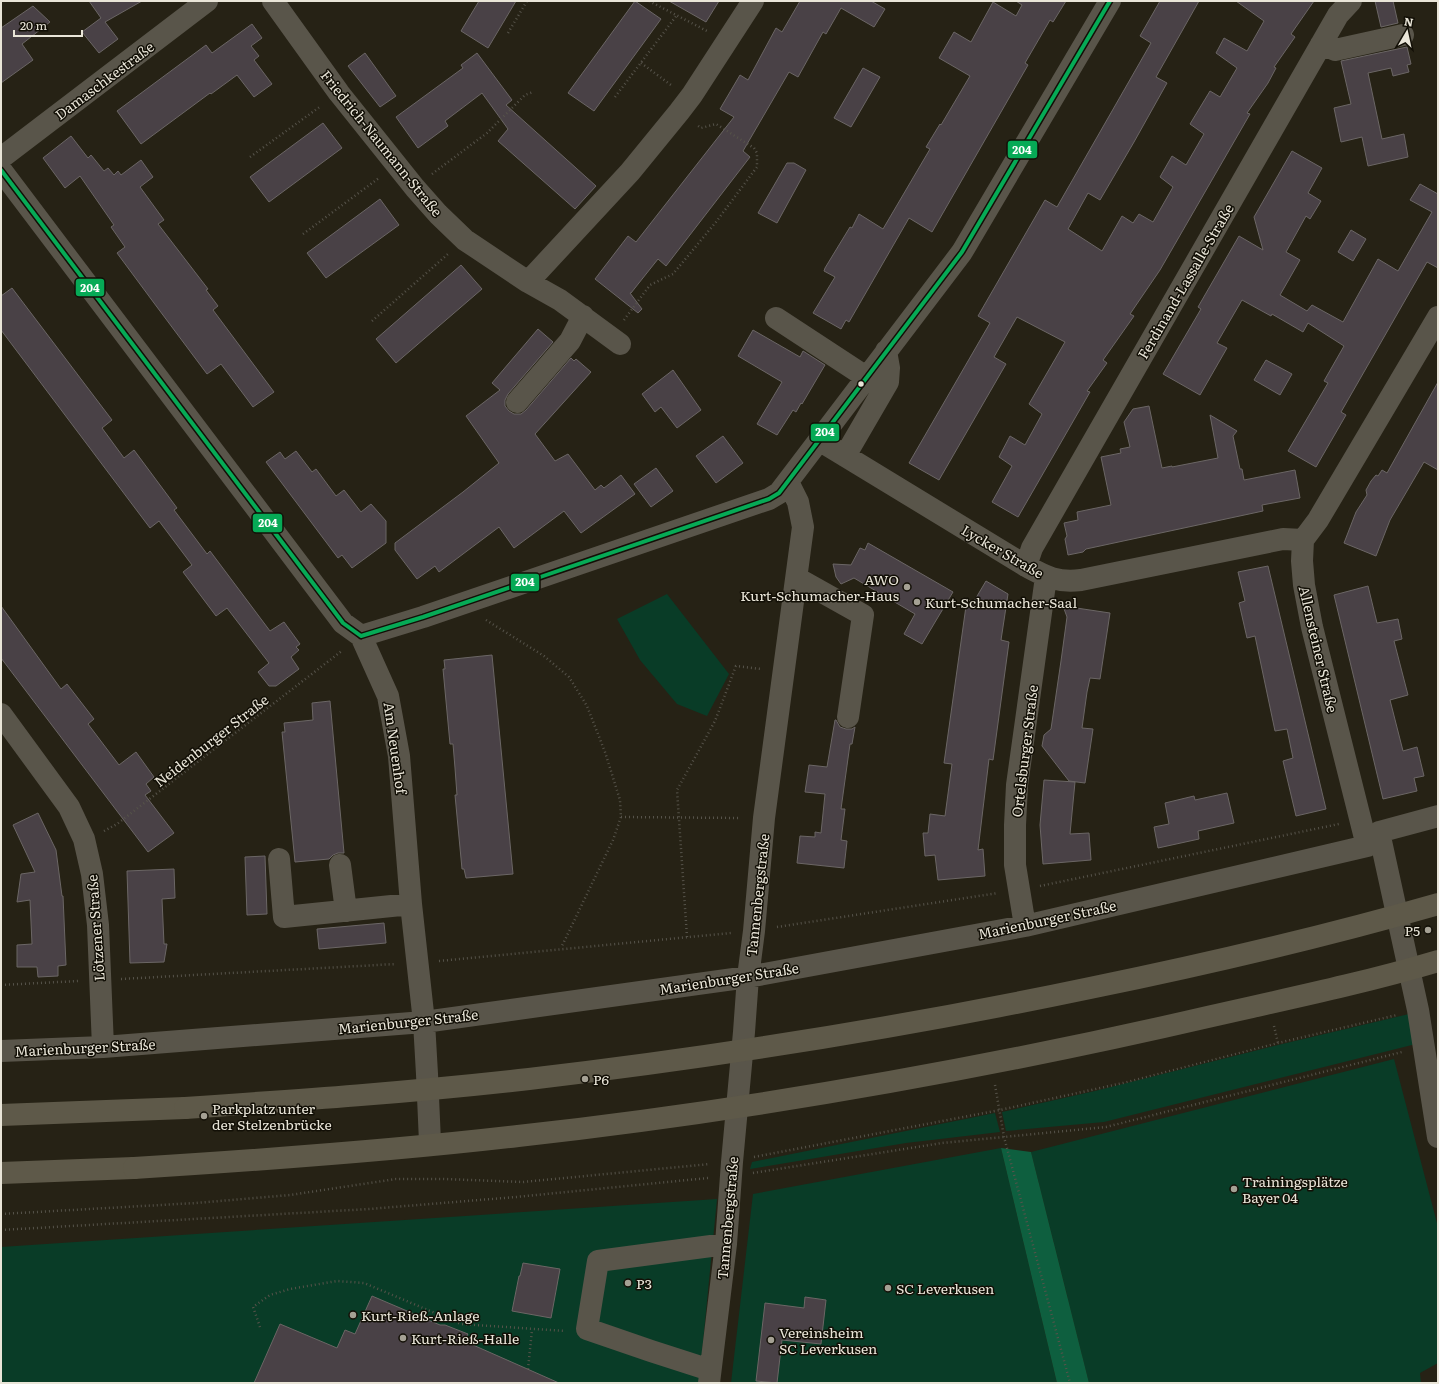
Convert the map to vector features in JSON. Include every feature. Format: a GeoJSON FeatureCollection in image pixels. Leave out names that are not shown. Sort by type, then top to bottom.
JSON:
{"type":"FeatureCollection","features":[{"type":"Feature","properties":{"kind":"highway"},"geometry":{"type":"LineString","coordinates":[[1,1115],[185,1108],[412,1091],[631,1066],[758,1048],[892,1026],[1143,977],[1275,947],[1438,904]]}},
{"type":"Feature","properties":{"kind":"highway"},"geometry":{"type":"LineString","coordinates":[[1,1173],[262,1160],[391,1149],[526,1135],[736,1107],[900,1080],[1034,1055],[1153,1030],[1278,1001],[1438,961]]}},
{"type":"Feature","properties":{"kind":"street","name":"Damaschkestraße"},"geometry":{"type":"LineString","coordinates":[[1,158],[207,1]]}},
{"type":"Feature","properties":{"kind":"street","name":"Friedrich-Naumann-Straße"},"geometry":{"type":"LineString","coordinates":[[274,1],[339,93],[415,188],[465,240],[528,282],[560,300],[615,341]]}},
{"type":"Feature","properties":{"kind":"street"},"geometry":{"type":"LineString","coordinates":[[528,282],[630,172],[684,105],[753,1]]}},
{"type":"Feature","properties":{"kind":"street"},"geometry":{"type":"LineString","coordinates":[[361,636],[769,499],[779,493],[962,252],[1110,1]]}},
{"type":"Feature","properties":{"kind":"street","name":"Ferdinand-Lassalle-Straße"},"geometry":{"type":"LineString","coordinates":[[1026,566],[1032,548],[1321,44],[1338,15],[1351,1]]}},
{"type":"Feature","properties":{"kind":"street"},"geometry":{"type":"LineString","coordinates":[[1321,44],[1335,50],[1403,35]]}},
{"type":"Feature","properties":{"kind":"street","name":"Am Neuenhof"},"geometry":{"type":"LineString","coordinates":[[1,170],[343,623],[361,636],[388,696],[399,756],[411,904],[424,1022],[428,1074],[430,1142]]}},
{"type":"Feature","properties":{"kind":"street"},"geometry":{"type":"LineString","coordinates":[[517,402],[570,341],[583,316]]}},
{"type":"Feature","properties":{"kind":"street"},"geometry":{"type":"LineString","coordinates":[[1303,540],[1318,520],[1438,317]]}},
{"type":"Feature","properties":{"kind":"street"},"geometry":{"type":"LineString","coordinates":[[776,318],[866,377]]}},
{"type":"Feature","properties":{"kind":"street"},"geometry":{"type":"LineString","coordinates":[[845,456],[888,382],[889,368],[886,351]]}},
{"type":"Feature","properties":{"kind":"street","name":"Lycker Straße"},"geometry":{"type":"LineString","coordinates":[[819,440],[1046,577],[1070,581],[1081,580],[1283,539],[1303,540]]}},
{"type":"Feature","properties":{"kind":"street","name":"Tannenbergstraße"},"geometry":{"type":"LineString","coordinates":[[710,1376],[726,1244],[748,977],[754,931],[764,818],[803,526],[798,502],[788,482]]}},
{"type":"Feature","properties":{"kind":"street","name":"Allensteiner Straße"},"geometry":{"type":"LineString","coordinates":[[1303,540],[1302,561],[1304,586],[1308,606],[1361,820],[1373,839],[1415,994],[1438,1137]]}},
{"type":"Feature","properties":{"kind":"street","name":"Ortelsburger Straße"},"geometry":{"type":"LineString","coordinates":[[1025,926],[1015,864],[1017,785],[1046,577]]}},
{"type":"Feature","properties":{"kind":"street"},"geometry":{"type":"LineString","coordinates":[[797,578],[863,615],[848,718]]}},
{"type":"Feature","properties":{"kind":"street","name":"Lötzener Straße"},"geometry":{"type":"LineString","coordinates":[[1,714],[69,807],[84,839],[92,874],[98,925],[99,980],[103,1047]]}},
{"type":"Feature","properties":{"kind":"street","name":"Marienburger Straße"},"geometry":{"type":"LineString","coordinates":[[1,1051],[103,1047],[424,1022],[748,977],[1025,926],[1373,839],[1438,816]]}},
{"type":"Feature","properties":{"kind":"street"},"geometry":{"type":"LineString","coordinates":[[279,859],[284,917],[411,904]]}},
{"type":"Feature","properties":{"kind":"street"},"geometry":{"type":"LineString","coordinates":[[340,865],[346,911]]}},
{"type":"Feature","properties":{"kind":"street"},"geometry":{"type":"LineString","coordinates":[[710,1376],[651,1351],[587,1329],[598,1261],[726,1244]]}},
{"type":"Feature","properties":{"kind":"path"},"geometry":{"type":"LineString","coordinates":[[508,33],[527,1]]}},
{"type":"Feature","properties":{"kind":"path"},"geometry":{"type":"LineString","coordinates":[[649,1],[702,28],[726,43]]}},
{"type":"Feature","properties":{"kind":"path"},"geometry":{"type":"LineString","coordinates":[[615,97],[677,15]]}},
{"type":"Feature","properties":{"kind":"path"},"geometry":{"type":"LineString","coordinates":[[615,341],[650,285],[673,274],[716,222],[757,166],[757,153],[754,148],[716,124],[701,128],[684,105],[641,63]]}},
{"type":"Feature","properties":{"kind":"path"},"geometry":{"type":"LineString","coordinates":[[415,188],[487,133],[525,95],[533,92]]}},
{"type":"Feature","properties":{"kind":"path"},"geometry":{"type":"LineString","coordinates":[[250,157],[339,93]]}},
{"type":"Feature","properties":{"kind":"path"},"geometry":{"type":"LineString","coordinates":[[303,234],[397,165]]}},
{"type":"Feature","properties":{"kind":"path"},"geometry":{"type":"LineString","coordinates":[[372,321],[465,240]]}},
{"type":"Feature","properties":{"kind":"path"},"geometry":{"type":"LineString","coordinates":[[460,604],[544,656],[569,677],[587,706],[606,752],[620,800],[621,817],[612,840],[561,949]]}},
{"type":"Feature","properties":{"kind":"path","name":"Neidenburger Straße"},"geometry":{"type":"LineString","coordinates":[[111,828],[322,666]]}},
{"type":"Feature","properties":{"kind":"path"},"geometry":{"type":"LineString","coordinates":[[687,937],[677,790],[715,721],[736,666],[784,673]]}},
{"type":"Feature","properties":{"kind":"path"},"geometry":{"type":"LineString","coordinates":[[621,817],[764,818]]}},
{"type":"Feature","properties":{"kind":"path"},"geometry":{"type":"LineString","coordinates":[[1,985],[417,963],[754,931],[1019,890],[1361,820]]}},
{"type":"Feature","properties":{"kind":"path"},"geometry":{"type":"LineString","coordinates":[[994,1083],[1004,1137],[1070,1383]]}},
{"type":"Feature","properties":{"kind":"path"},"geometry":{"type":"LineString","coordinates":[[260,1327],[253,1307],[270,1295],[290,1289],[337,1281],[364,1283],[461,1324],[554,1331]]}},
{"type":"Feature","properties":{"kind":"path"},"geometry":{"type":"LineString","coordinates":[[528,1369],[532,1330]]}},
{"type":"Feature","properties":{"kind":"green space"},"geometry":{"type":"Polygon","coordinates":[[[667,594],[729,674],[707,716],[677,704],[640,660],[617,619],[667,594]]]}},
{"type":"Feature","properties":{"kind":"green space"},"geometry":{"type":"Polygon","coordinates":[[[1409,1014],[1416,1044],[1104,1122],[1006,1131],[1002,1112],[1095,1091],[1409,1014]]]}},
{"type":"Feature","properties":{"kind":"green space","name":"Trainingsplätze Bayer 04"},"geometry":{"type":"Polygon","coordinates":[[[1394,1059],[1438,1227],[1438,1363],[1420,1373],[1421,1383],[1089,1383],[1031,1152],[1394,1059]]]}},
{"type":"Feature","properties":{"kind":"green space"},"geometry":{"type":"Polygon","coordinates":[[[995,1113],[1000,1132],[906,1143],[750,1169],[752,1162],[995,1113]]]}},
{"type":"Feature","properties":{"kind":"green space","name":"SC Leverkusen"},"geometry":{"type":"Polygon","coordinates":[[[1001,1148],[1057,1383],[731,1383],[753,1194],[1001,1148]]]}},
{"type":"Feature","properties":{"kind":"green space"},"geometry":{"type":"Polygon","coordinates":[[[1001,1148],[1031,1152],[1089,1383],[1057,1383],[1001,1148]]]}},
{"type":"Feature","properties":{"kind":"green space","name":"Kurt-Rieß-Anlage"},"geometry":{"type":"Polygon","coordinates":[[[717,1199],[699,1383],[1,1383],[1,1247],[717,1199]]]}},
{"type":"Feature","properties":{"kind":"building"},"geometry":{"type":"Polygon","coordinates":[[[89,1],[142,1],[105,22],[118,39],[99,53],[82,32],[101,18],[89,1]]]}},
{"type":"Feature","properties":{"kind":"building"},"geometry":{"type":"Polygon","coordinates":[[[479,1],[516,1],[488,48],[461,31],[479,1]]]}},
{"type":"Feature","properties":{"kind":"building"},"geometry":{"type":"Polygon","coordinates":[[[635,1],[661,19],[594,111],[568,93],[635,1]]]}},
{"type":"Feature","properties":{"kind":"building"},"geometry":{"type":"Polygon","coordinates":[[[669,1],[719,1],[706,22],[669,1]]]}},
{"type":"Feature","properties":{"kind":"building"},"geometry":{"type":"Polygon","coordinates":[[[800,1],[871,1],[885,9],[874,27],[841,8],[826,34],[823,32],[798,77],[789,72],[743,151],[750,157],[666,266],[658,259],[630,293],[642,309],[638,313],[595,279],[628,236],[636,242],[734,117],[720,109],[740,75],[748,80],[776,28],[782,32],[800,1]]]}},
{"type":"Feature","properties":{"kind":"building"},"geometry":{"type":"Polygon","coordinates":[[[1016,1],[1066,1],[1053,22],[1050,20],[1025,63],[1028,65],[932,232],[909,218],[849,322],[846,320],[841,329],[813,313],[835,277],[824,271],[825,268],[850,227],[852,228],[859,214],[883,229],[930,149],[926,147],[970,76],[939,58],[954,32],[971,42],[993,2],[1016,16],[1022,5],[1016,1]]]}},
{"type":"Feature","properties":{"kind":"building"},"geometry":{"type":"Polygon","coordinates":[[[1160,1],[1199,1],[1156,77],[1167,83],[1134,142],[1100,200],[1088,193],[1068,229],[1102,251],[1122,216],[1133,223],[1139,214],[1153,222],[1173,187],[1160,177],[1172,156],[1186,165],[1204,134],[1190,124],[1210,91],[1220,97],[1237,68],[1216,53],[1224,38],[1247,51],[1264,21],[1236,1],[1314,1],[1291,34],[1295,37],[1274,67],[1276,68],[1268,83],[1247,113],[1250,114],[1160,270],[1130,314],[1134,316],[1103,360],[1107,363],[1087,391],[1090,392],[1018,517],[992,502],[1012,466],[999,457],[1010,436],[1025,445],[1042,414],[1029,404],[1065,342],[1017,317],[994,357],[1006,364],[939,480],[909,463],[990,323],[978,316],[1045,200],[1057,207],[1151,43],[1140,36],[1160,1]]]}},
{"type":"Feature","properties":{"kind":"building"},"geometry":{"type":"Polygon","coordinates":[[[1375,1],[1393,1],[1398,23],[1381,27],[1375,1]]]}},
{"type":"Feature","properties":{"kind":"building"},"geometry":{"type":"Polygon","coordinates":[[[33,6],[50,22],[22,44],[33,60],[1,83],[1,28],[33,6]]]}},
{"type":"Feature","properties":{"kind":"building"},"geometry":{"type":"Polygon","coordinates":[[[252,24],[262,38],[251,46],[259,56],[254,60],[272,84],[254,97],[237,75],[141,144],[117,111],[206,45],[212,53],[252,24]]]}},
{"type":"Feature","properties":{"kind":"building"},"geometry":{"type":"Polygon","coordinates":[[[1407,47],[1411,64],[1407,65],[1409,72],[1393,76],[1391,68],[1368,73],[1382,139],[1404,134],[1408,157],[1368,166],[1362,137],[1341,142],[1334,108],[1351,104],[1341,61],[1407,47]]]}},
{"type":"Feature","properties":{"kind":"building"},"geometry":{"type":"Polygon","coordinates":[[[365,53],[396,96],[380,107],[348,66],[365,53]]]}},
{"type":"Feature","properties":{"kind":"building"},"geometry":{"type":"Polygon","coordinates":[[[477,53],[512,100],[506,105],[596,186],[575,209],[498,141],[508,129],[482,93],[445,121],[448,126],[418,148],[396,117],[463,68],[461,65],[477,53]]]}},
{"type":"Feature","properties":{"kind":"building"},"geometry":{"type":"Polygon","coordinates":[[[863,68],[880,77],[851,127],[834,118],[863,68]]]}},
{"type":"Feature","properties":{"kind":"building"},"geometry":{"type":"Polygon","coordinates":[[[323,123],[342,148],[269,202],[250,177],[323,123]]]}},
{"type":"Feature","properties":{"kind":"building"},"geometry":{"type":"Polygon","coordinates":[[[71,136],[88,158],[91,155],[104,171],[108,168],[114,175],[118,171],[121,175],[141,160],[153,177],[140,187],[164,220],[158,224],[208,289],[206,290],[218,306],[213,310],[274,392],[253,407],[221,364],[207,374],[117,253],[125,247],[111,227],[114,225],[80,176],[65,188],[43,158],[71,136]]]}},
{"type":"Feature","properties":{"kind":"building"},"geometry":{"type":"Polygon","coordinates":[[[1292,151],[1322,168],[1308,193],[1321,201],[1310,219],[1306,216],[1286,252],[1300,260],[1280,295],[1307,311],[1312,305],[1343,322],[1378,259],[1398,271],[1432,212],[1410,200],[1420,184],[1438,194],[1438,268],[1427,262],[1341,412],[1346,415],[1316,467],[1288,451],[1328,383],[1324,381],[1344,346],[1308,323],[1303,332],[1272,314],[1271,316],[1242,300],[1217,343],[1227,348],[1200,395],[1163,374],[1201,309],[1198,307],[1239,236],[1263,250],[1254,217],[1292,151]]]}},
{"type":"Feature","properties":{"kind":"building"},"geometry":{"type":"Polygon","coordinates":[[[787,163],[794,163],[806,170],[777,223],[758,213],[787,163]]]}},
{"type":"Feature","properties":{"kind":"building"},"geometry":{"type":"Polygon","coordinates":[[[380,199],[399,225],[326,278],[307,253],[380,199]]]}},
{"type":"Feature","properties":{"kind":"building"},"geometry":{"type":"Polygon","coordinates":[[[1351,230],[1366,239],[1353,261],[1338,252],[1351,230]]]}},
{"type":"Feature","properties":{"kind":"building"},"geometry":{"type":"Polygon","coordinates":[[[461,265],[482,289],[396,363],[376,339],[461,265]]]}},
{"type":"Feature","properties":{"kind":"building"},"geometry":{"type":"Polygon","coordinates":[[[12,288],[112,420],[102,428],[124,458],[134,450],[177,508],[174,510],[207,554],[210,551],[270,631],[284,622],[300,644],[296,647],[299,650],[291,657],[299,669],[276,686],[269,686],[258,672],[269,663],[227,608],[216,616],[183,572],[192,565],[159,521],[150,528],[1,330],[1,296],[12,288]]]}},
{"type":"Feature","properties":{"kind":"building"},"geometry":{"type":"Polygon","coordinates":[[[538,329],[553,342],[508,394],[505,400],[505,406],[514,414],[521,414],[571,358],[574,361],[576,359],[591,372],[535,434],[555,461],[568,454],[595,490],[601,485],[604,488],[621,475],[635,494],[581,533],[564,511],[514,548],[499,527],[439,572],[435,566],[417,579],[395,550],[395,543],[499,463],[466,416],[500,390],[492,383],[538,329]]]}},
{"type":"Feature","properties":{"kind":"building"},"geometry":{"type":"Polygon","coordinates":[[[753,330],[800,357],[803,351],[825,365],[802,404],[801,403],[796,412],[793,410],[777,435],[757,424],[782,382],[738,356],[753,330]]]}},
{"type":"Feature","properties":{"kind":"building"},"geometry":{"type":"Polygon","coordinates":[[[1266,360],[1292,374],[1280,395],[1254,380],[1266,360]]]}},
{"type":"Feature","properties":{"kind":"building"},"geometry":{"type":"Polygon","coordinates":[[[673,370],[701,410],[677,428],[661,407],[655,412],[642,394],[673,370]]]}},
{"type":"Feature","properties":{"kind":"building"},"geometry":{"type":"Polygon","coordinates":[[[1438,382],[1438,470],[1424,462],[1390,520],[1376,556],[1344,543],[1356,512],[1367,495],[1366,490],[1371,481],[1376,475],[1378,476],[1382,470],[1387,473],[1438,382]]]}},
{"type":"Feature","properties":{"kind":"building"},"geometry":{"type":"Polygon","coordinates":[[[1149,406],[1162,468],[1218,458],[1210,415],[1237,431],[1233,436],[1240,469],[1242,469],[1244,480],[1295,470],[1300,498],[1262,505],[1263,511],[1086,549],[1083,552],[1068,555],[1065,539],[1067,536],[1064,523],[1078,520],[1077,512],[1111,505],[1101,457],[1121,453],[1120,449],[1130,447],[1124,422],[1133,409],[1149,406]]]}},
{"type":"Feature","properties":{"kind":"building"},"geometry":{"type":"Polygon","coordinates":[[[723,436],[743,463],[716,483],[696,456],[723,436]]]}},
{"type":"Feature","properties":{"kind":"building"},"geometry":{"type":"Polygon","coordinates":[[[296,451],[312,472],[316,469],[336,496],[344,490],[361,512],[371,504],[386,521],[386,543],[352,568],[342,555],[338,558],[266,462],[280,452],[285,459],[296,451]]]}},
{"type":"Feature","properties":{"kind":"building"},"geometry":{"type":"Polygon","coordinates":[[[656,468],[673,491],[651,507],[634,484],[656,468]]]}},
{"type":"Feature","properties":{"kind":"building","name":"AWO Kurt-Schumacher-Haus"},"geometry":{"type":"Polygon","coordinates":[[[868,543],[953,592],[922,644],[904,634],[915,614],[854,578],[841,584],[836,577],[833,564],[851,565],[860,548],[865,550],[868,543]]]}},
{"type":"Feature","properties":{"kind":"building"},"geometry":{"type":"Polygon","coordinates":[[[1268,566],[1326,809],[1296,816],[1283,761],[1293,758],[1287,729],[1275,731],[1255,636],[1247,638],[1239,603],[1245,601],[1238,572],[1268,566]]]}},
{"type":"Feature","properties":{"kind":"building"},"geometry":{"type":"Polygon","coordinates":[[[986,581],[1008,594],[1001,640],[1009,642],[993,760],[989,759],[978,850],[983,849],[985,876],[938,880],[935,855],[925,856],[923,833],[928,833],[930,814],[945,816],[952,764],[944,763],[967,599],[973,603],[986,581]]]}},
{"type":"Feature","properties":{"kind":"building"},"geometry":{"type":"Polygon","coordinates":[[[1368,586],[1377,623],[1398,619],[1402,639],[1394,641],[1408,695],[1390,700],[1403,751],[1417,747],[1424,776],[1414,778],[1417,791],[1383,799],[1334,595],[1368,586]]]}},
{"type":"Feature","properties":{"kind":"building"},"geometry":{"type":"Polygon","coordinates":[[[1,606],[61,689],[67,684],[94,719],[88,724],[119,765],[136,752],[154,777],[146,784],[151,791],[145,795],[174,833],[148,852],[1,658],[1,606]]]}},
{"type":"Feature","properties":{"kind":"building"},"geometry":{"type":"Polygon","coordinates":[[[1063,606],[1110,613],[1100,679],[1090,678],[1087,692],[1082,728],[1093,729],[1085,783],[1069,781],[1042,746],[1044,735],[1051,729],[1067,617],[1063,606]]]}},
{"type":"Feature","properties":{"kind":"building"},"geometry":{"type":"Polygon","coordinates":[[[492,655],[513,874],[466,878],[464,869],[462,869],[455,795],[457,795],[453,744],[450,744],[443,669],[445,669],[444,660],[492,655]]]}},
{"type":"Feature","properties":{"kind":"building"},"geometry":{"type":"Polygon","coordinates":[[[330,701],[344,853],[333,855],[329,859],[295,862],[282,732],[285,732],[284,723],[313,720],[312,703],[330,701]]]}},
{"type":"Feature","properties":{"kind":"building"},"geometry":{"type":"Polygon","coordinates":[[[835,720],[840,727],[852,729],[855,727],[852,744],[850,744],[841,809],[845,809],[841,840],[847,841],[844,868],[797,863],[800,836],[815,837],[815,832],[821,833],[825,794],[805,792],[809,765],[827,767],[835,720]]]}},
{"type":"Feature","properties":{"kind":"building"},"geometry":{"type":"Polygon","coordinates":[[[1044,780],[1075,782],[1070,834],[1089,833],[1091,860],[1043,864],[1040,825],[1044,780]]]}},
{"type":"Feature","properties":{"kind":"building"},"geometry":{"type":"Polygon","coordinates":[[[1227,793],[1234,823],[1198,831],[1199,839],[1158,848],[1154,827],[1169,824],[1165,803],[1194,796],[1195,800],[1227,793]]]}},
{"type":"Feature","properties":{"kind":"building"},"geometry":{"type":"Polygon","coordinates":[[[38,813],[56,850],[63,896],[66,965],[58,966],[58,976],[38,977],[37,967],[17,967],[17,945],[32,944],[30,900],[17,902],[21,874],[35,872],[13,825],[38,813]]]}},
{"type":"Feature","properties":{"kind":"building"},"geometry":{"type":"Polygon","coordinates":[[[265,856],[267,914],[247,915],[245,857],[265,856]]]}},
{"type":"Feature","properties":{"kind":"building"},"geometry":{"type":"Polygon","coordinates":[[[174,869],[175,898],[162,899],[164,944],[167,944],[164,962],[130,963],[127,871],[174,869]]]}},
{"type":"Feature","properties":{"kind":"building"},"geometry":{"type":"Polygon","coordinates":[[[384,923],[386,943],[319,949],[317,929],[384,923]]]}},
{"type":"Feature","properties":{"kind":"building"},"geometry":{"type":"Polygon","coordinates":[[[523,1263],[560,1269],[551,1318],[512,1311],[523,1263]]]}},
{"type":"Feature","properties":{"kind":"building","name":"Kurt-Rieß-Halle"},"geometry":{"type":"Polygon","coordinates":[[[372,1296],[440,1325],[445,1325],[468,1334],[464,1341],[559,1383],[254,1383],[280,1324],[337,1348],[345,1330],[355,1334],[372,1296]]]}},
{"type":"Feature","properties":{"kind":"building","name":"Vereinsheim SC Leverkusen"},"geometry":{"type":"Polygon","coordinates":[[[805,1297],[826,1300],[821,1344],[782,1340],[777,1383],[756,1381],[765,1303],[804,1308],[805,1297]]]}},
{"type":"Feature","properties":{"kind":"transit line","name":"204"},"geometry":{"type":"LineString","coordinates":[[361,636],[423,617],[769,499],[779,493],[962,252],[1110,1]]}},
{"type":"Feature","properties":{"kind":"transit line","name":"204"},"geometry":{"type":"LineString","coordinates":[[1,170],[343,623],[361,636]]}},
{"type":"Feature","properties":{"kind":"place","name":"AWO Kurt-Schumacher-Haus"},"geometry":{"type":"Point","coordinates":[907,587]}},
{"type":"Feature","properties":{"kind":"place","name":"Kurt-Schumacher-Saal"},"geometry":{"type":"Point","coordinates":[917,602]}},
{"type":"Feature","properties":{"kind":"place","name":"P5"},"geometry":{"type":"Point","coordinates":[1428,930]}},
{"type":"Feature","properties":{"kind":"place","name":"P6"},"geometry":{"type":"Point","coordinates":[585,1079]}},
{"type":"Feature","properties":{"kind":"place","name":"Parkplatz unter der Stelzenbrücke"},"geometry":{"type":"Point","coordinates":[204,1116]}},
{"type":"Feature","properties":{"kind":"place","name":"Trainingsplätze Bayer 04"},"geometry":{"type":"Point","coordinates":[1234,1189]}},
{"type":"Feature","properties":{"kind":"place","name":"P3"},"geometry":{"type":"Point","coordinates":[628,1283]}},
{"type":"Feature","properties":{"kind":"place","name":"SC Leverkusen"},"geometry":{"type":"Point","coordinates":[888,1288]}},
{"type":"Feature","properties":{"kind":"place","name":"Kurt-Rieß-Anlage"},"geometry":{"type":"Point","coordinates":[353,1315]}},
{"type":"Feature","properties":{"kind":"place","name":"Kurt-Rieß-Halle"},"geometry":{"type":"Point","coordinates":[403,1338]}},
{"type":"Feature","properties":{"kind":"place","name":"Vereinsheim SC Leverkusen"},"geometry":{"type":"Point","coordinates":[771,1340]}}]}
